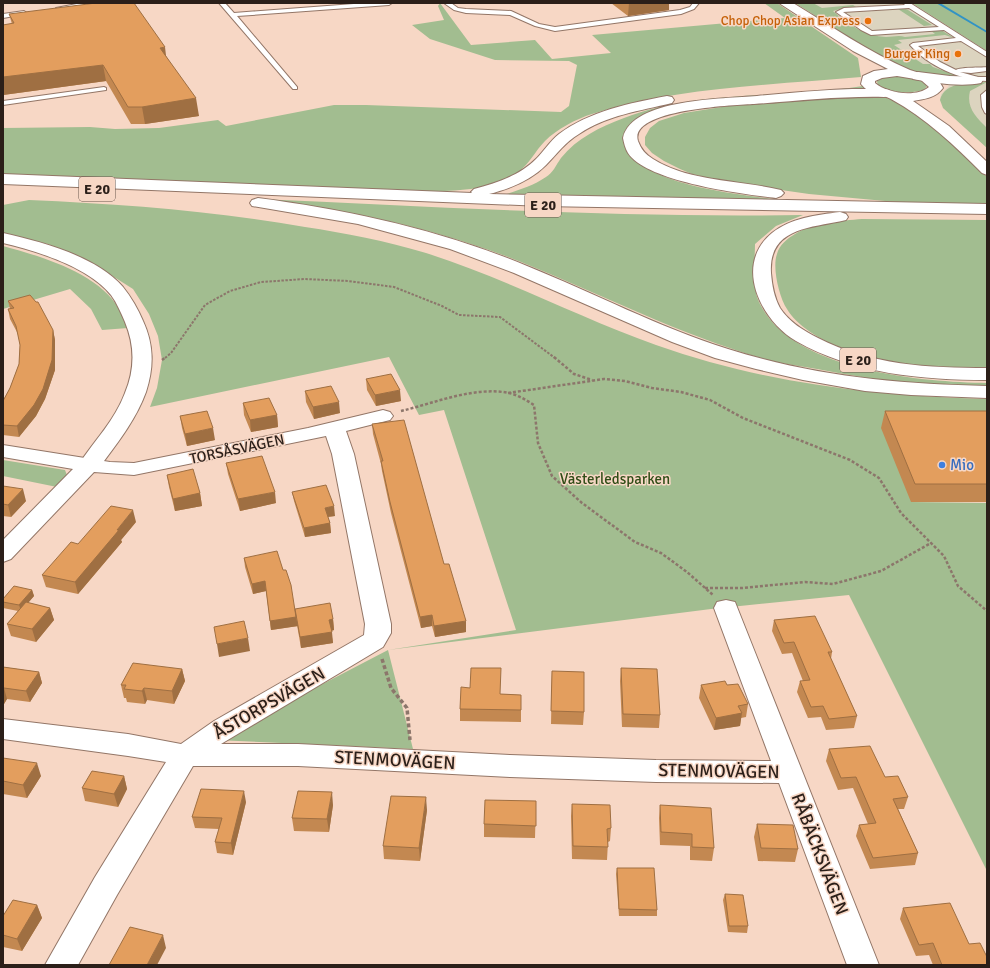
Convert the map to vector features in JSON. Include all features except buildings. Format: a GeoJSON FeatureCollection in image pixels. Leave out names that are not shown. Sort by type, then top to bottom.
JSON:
{"type":"FeatureCollection","features":[{"type":"Feature","properties":{"kind":"main road"},"geometry":{"type":"LineString","coordinates":[[785,3],[839,38],[889,66],[933,82],[936,86],[932,99],[935,104],[987,155]]}},
{"type":"Feature","properties":{"kind":"main road"},"geometry":{"type":"LineString","coordinates":[[839,38],[863,59],[872,76]]}},
{"type":"Feature","properties":{"kind":"main road"},"geometry":{"type":"LineString","coordinates":[[982,80],[950,80],[891,72],[872,76],[867,82],[870,86],[926,114],[962,145],[987,170]]}},
{"type":"Feature","properties":{"kind":"main road","name":"E 20"},"geometry":{"type":"LineString","coordinates":[[423,197],[477,193],[512,182],[530,172],[563,138],[578,127],[595,119],[642,105],[669,99],[720,93],[840,84],[872,76]]}},
{"type":"Feature","properties":{"kind":"main road"},"geometry":{"type":"LineString","coordinates":[[888,94],[916,96],[934,91],[953,83],[982,80]]}},
{"type":"Feature","properties":{"kind":"main road","name":"E 20"},"geometry":{"type":"LineString","coordinates":[[888,94],[837,93],[692,105],[655,115],[642,122],[634,129],[630,137],[630,144],[639,156],[650,164],[673,174],[711,184],[760,192],[874,203],[900,210]]}},
{"type":"Feature","properties":{"kind":"main road","name":"E 20"},"geometry":{"type":"LineString","coordinates":[[3,179],[103,182],[423,197],[980,212]]}},
{"type":"Feature","properties":{"kind":"main road","name":"E 20"},"geometry":{"type":"LineString","coordinates":[[3,186],[528,205],[900,210]]}},
{"type":"Feature","properties":{"kind":"main road","name":"E 20"},"geometry":{"type":"LineString","coordinates":[[192,193],[214,198],[292,207],[373,222],[407,231],[460,247],[519,269],[651,327],[702,346],[770,367],[820,378],[867,385],[922,390],[987,392]]}},
{"type":"Feature","properties":{"kind":"main road","name":"E 20"},"geometry":{"type":"LineString","coordinates":[[900,210],[814,220],[787,230],[777,236],[770,244],[762,260],[762,284],[767,302],[775,314],[801,337],[825,349],[849,357],[900,369],[940,373],[987,374]]}},
{"type":"Feature","properties":{"kind":"main road"},"geometry":{"type":"LineString","coordinates":[[3,238],[47,251],[73,261],[96,274],[115,289],[129,309],[141,337],[142,353],[140,373],[133,396],[124,416],[107,443],[90,464],[3,554]]}},
{"type":"Feature","properties":{"kind":"main road","name":"TORSÅSVÄGEN"},"geometry":{"type":"LineString","coordinates":[[3,451],[129,469],[153,466],[308,434],[382,416]]}},
{"type":"Feature","properties":{"kind":"main road"},"geometry":{"type":"LineString","coordinates":[[334,427],[343,454],[378,624],[378,634],[374,641]]}},
{"type":"Feature","properties":{"kind":"main road","name":"RÅBÄCKSVÄGEN"},"geometry":{"type":"LineString","coordinates":[[726,608],[862,965]]}},
{"type":"Feature","properties":{"kind":"main road","name":"ÅSTORPSVÄGEN"},"geometry":{"type":"LineString","coordinates":[[61,965],[106,886],[185,755],[224,728],[374,641]]}},
{"type":"Feature","properties":{"kind":"main road","name":"STENMOVÄGEN"},"geometry":{"type":"LineString","coordinates":[[3,728],[128,745],[185,755],[298,755],[656,771],[789,772]]}},
{"type":"Feature","properties":{"kind":"lane"},"geometry":{"type":"LineString","coordinates":[[55,8],[94,3]]}},
{"type":"Feature","properties":{"kind":"lane"},"geometry":{"type":"LineString","coordinates":[[222,3],[295,88]]}},
{"type":"Feature","properties":{"kind":"lane"},"geometry":{"type":"LineString","coordinates":[[232,15],[389,3]]}},
{"type":"Feature","properties":{"kind":"lane"},"geometry":{"type":"LineString","coordinates":[[447,3],[450,6],[466,11],[511,13],[537,25],[555,28],[616,22],[681,12],[692,8],[696,3]]}},
{"type":"Feature","properties":{"kind":"lane"},"geometry":{"type":"LineString","coordinates":[[945,28],[877,33],[866,31],[839,12],[844,10],[880,8],[908,4],[945,28],[961,40],[987,55]]}},
{"type":"Feature","properties":{"kind":"lane"},"geometry":{"type":"LineString","coordinates":[[3,16],[33,12]]}},
{"type":"Feature","properties":{"kind":"lane"},"geometry":{"type":"LineString","coordinates":[[961,40],[913,45],[933,61],[945,67],[982,80]]}},
{"type":"Feature","properties":{"kind":"lane"},"geometry":{"type":"LineString","coordinates":[[944,41],[954,43],[960,47]]}},
{"type":"Feature","properties":{"kind":"lane"},"geometry":{"type":"LineString","coordinates":[[945,67],[971,71],[987,70]]}},
{"type":"Feature","properties":{"kind":"lane"},"geometry":{"type":"LineString","coordinates":[[3,103],[104,89]]}},
{"type":"Feature","properties":{"kind":"lane"},"geometry":{"type":"LineString","coordinates":[[987,92],[984,95],[987,112]]}},
{"type":"Feature","properties":{"kind":"path"},"geometry":{"type":"LineString","coordinates":[[140,373],[150,369],[171,354],[205,305],[230,291],[261,282],[305,279],[348,281],[388,286],[442,306],[458,315],[500,317],[541,346],[574,374],[592,380]]}},
{"type":"Feature","properties":{"kind":"path"},"geometry":{"type":"LineString","coordinates":[[382,416],[480,392],[508,393],[604,379],[625,381],[652,388],[681,392],[710,400],[743,418],[850,460],[879,478],[902,513],[944,556],[958,586],[987,610]]}},
{"type":"Feature","properties":{"kind":"path"},"geometry":{"type":"LineString","coordinates":[[508,393],[521,397],[534,405],[538,443],[552,476],[582,503],[635,542],[661,553],[705,588],[726,608]]}},
{"type":"Feature","properties":{"kind":"path"},"geometry":{"type":"LineString","coordinates":[[705,588],[742,588],[805,582],[832,584],[859,578],[881,570],[931,543]]}},
{"type":"Feature","properties":{"kind":"path"},"geometry":{"type":"LineString","coordinates":[[374,641],[384,652],[382,660],[391,688],[407,708],[410,732],[409,761]]}},
{"type":"Feature","properties":{"kind":"shaded area"},"geometry":{"type":"Polygon","coordinates":[[[795,3],[920,3],[987,47],[987,148],[940,100],[941,94],[949,86],[944,81],[822,19],[795,3]]]}},
{"type":"Feature","properties":{"kind":"green space"},"geometry":{"type":"Polygon","coordinates":[[[440,3],[471,45],[535,40],[552,59],[611,53],[592,35],[785,18],[764,3],[777,3],[858,58],[861,77],[725,88],[657,98],[592,114],[555,132],[541,145],[521,170],[508,179],[486,186],[464,190],[430,192],[109,178],[3,175],[3,128],[159,128],[218,120],[226,126],[334,105],[561,112],[569,106],[577,65],[569,61],[495,60],[430,39],[412,25],[444,20],[438,6],[440,3]]]}},
{"type":"Feature","properties":{"kind":"green space"},"geometry":{"type":"Polygon","coordinates":[[[795,3],[813,3],[822,8],[853,5],[856,7],[833,11],[858,29],[879,36],[905,37],[935,34],[930,30],[941,30],[954,38],[945,35],[898,40],[902,43],[894,45],[923,64],[930,64],[933,67],[961,77],[914,72],[882,59],[867,51],[795,3]]]}},
{"type":"Feature","properties":{"kind":"green space"},"geometry":{"type":"Polygon","coordinates":[[[912,3],[987,3],[987,51],[912,3]]]}},
{"type":"Feature","properties":{"kind":"green space"},"geometry":{"type":"Polygon","coordinates":[[[903,8],[932,25],[924,26],[898,9],[903,8]]]}},
{"type":"Feature","properties":{"kind":"green space"},"geometry":{"type":"Polygon","coordinates":[[[892,76],[915,78],[927,86],[924,90],[906,92],[889,90],[878,86],[877,81],[892,76]]]}},
{"type":"Feature","properties":{"kind":"green space"},"geometry":{"type":"Polygon","coordinates":[[[987,82],[970,91],[969,102],[973,112],[987,128],[987,148],[943,108],[940,100],[947,89],[953,86],[966,83],[987,82]]]}},
{"type":"Feature","properties":{"kind":"green space"},"geometry":{"type":"Polygon","coordinates":[[[863,86],[869,89],[731,99],[638,120],[626,149],[638,162],[656,173],[677,181],[701,187],[749,196],[789,201],[504,195],[541,180],[553,171],[567,151],[598,129],[615,121],[652,109],[712,99],[834,90],[863,86]]]}},
{"type":"Feature","properties":{"kind":"green space"},"geometry":{"type":"Polygon","coordinates":[[[857,96],[882,97],[894,100],[930,121],[987,177],[987,204],[907,203],[809,194],[724,182],[692,174],[680,169],[652,153],[645,145],[645,137],[650,128],[659,121],[684,113],[728,106],[857,96]]]}},
{"type":"Feature","properties":{"kind":"green space"},"geometry":{"type":"Polygon","coordinates":[[[259,199],[667,215],[803,215],[776,226],[755,244],[755,290],[760,304],[777,327],[800,344],[829,358],[862,368],[929,380],[987,383],[987,386],[942,386],[903,383],[853,376],[768,360],[674,327],[521,262],[489,250],[425,230],[392,222],[326,208],[259,199]]]}},
{"type":"Feature","properties":{"kind":"green space","name":"Västerledsparken"},"geometry":{"type":"Polygon","coordinates":[[[29,200],[133,206],[202,212],[271,221],[366,238],[426,253],[455,263],[656,345],[737,369],[778,378],[861,391],[903,395],[987,399],[987,428],[911,502],[987,503],[987,871],[849,595],[711,609],[388,650],[516,630],[444,410],[419,415],[389,357],[150,407],[157,388],[162,360],[158,336],[149,314],[133,289],[95,265],[48,244],[3,234],[3,205],[29,200]]]}},
{"type":"Feature","properties":{"kind":"green space"},"geometry":{"type":"Polygon","coordinates":[[[845,220],[987,220],[987,368],[911,365],[874,359],[856,354],[824,340],[803,326],[791,315],[781,297],[777,282],[775,266],[778,251],[782,245],[792,236],[811,227],[845,220]]]}},
{"type":"Feature","properties":{"kind":"green space"},"geometry":{"type":"Polygon","coordinates":[[[3,246],[51,261],[98,285],[110,296],[120,311],[128,328],[102,330],[91,309],[70,289],[3,309],[3,246]]]}},
{"type":"Feature","properties":{"kind":"green space"},"geometry":{"type":"Polygon","coordinates":[[[3,460],[65,470],[68,478],[57,487],[3,476],[3,460]]]}},
{"type":"Feature","properties":{"kind":"green space"},"geometry":{"type":"Polygon","coordinates":[[[388,650],[413,749],[215,740],[388,650]]]}},
{"type":"Feature","properties":{"kind":"waterway"},"geometry":{"type":"LineString","coordinates":[[938,3],[987,32]]}},
{"type":"Feature","properties":{"kind":"place","name":"Chop Chop Asian Express"},"geometry":{"type":"Point","coordinates":[868,21]}},
{"type":"Feature","properties":{"kind":"place","name":"Burger King"},"geometry":{"type":"Point","coordinates":[958,54]}},
{"type":"Feature","properties":{"kind":"place","name":"Mio"},"geometry":{"type":"Point","coordinates":[942,465]}}]}
